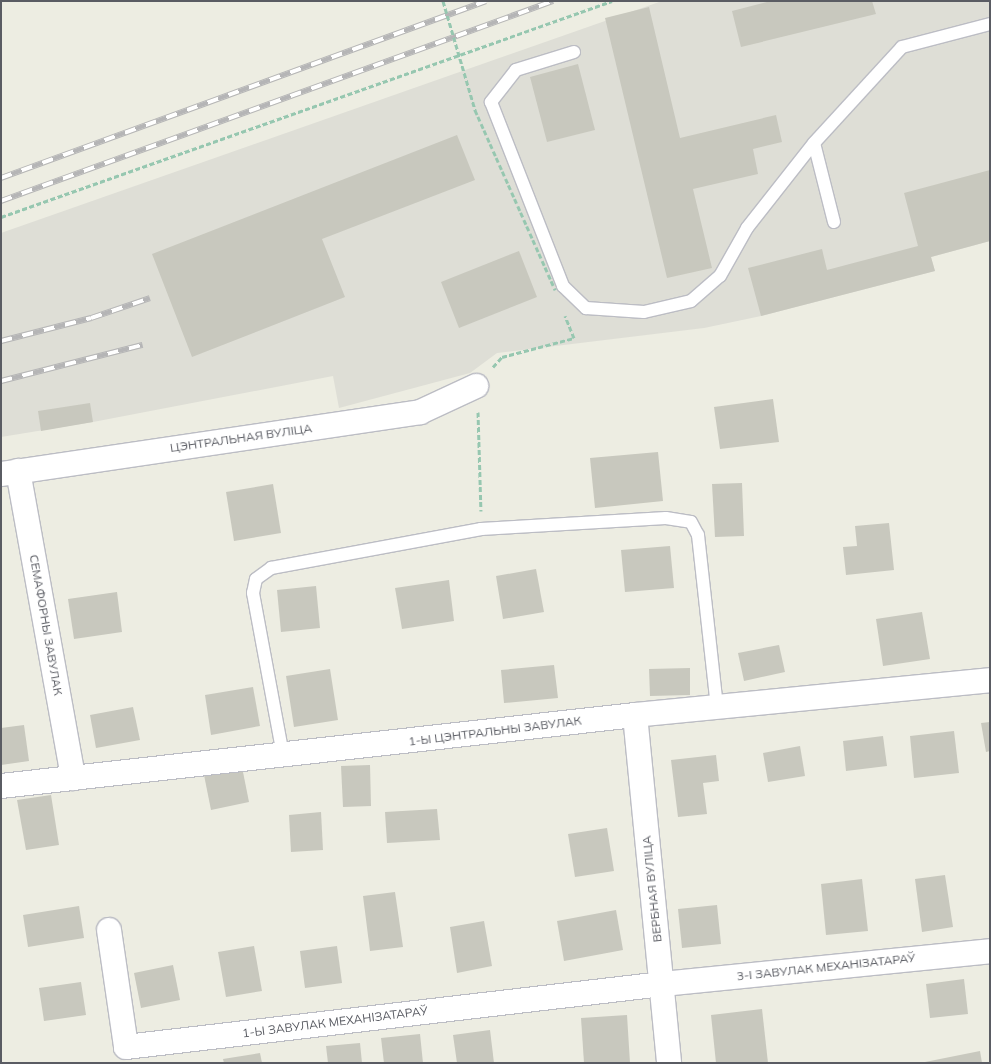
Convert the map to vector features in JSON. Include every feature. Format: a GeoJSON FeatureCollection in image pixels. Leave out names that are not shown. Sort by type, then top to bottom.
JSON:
{"type":"FeatureCollection","features":[{"type":"Feature","properties":{"kind":"street","name":"ЦЭНТРАЛЬНАЯ ВУЛІЦА"},"geometry":{"type":"LineString","coordinates":[[10,472],[420,412],[476,386]]}},
{"type":"Feature","properties":{"kind":"street","name":"СЕМАФОРНЫ ЗАВУЛАК"},"geometry":{"type":"LineString","coordinates":[[10,472],[73,778]]}},
{"type":"Feature","properties":{"kind":"street","name":"1-Ы ЦЭНТРАЛЬНЫ ЗАВУЛАК"},"geometry":{"type":"LineString","coordinates":[[1,786],[635,714],[717,708],[990,680]]}},
{"type":"Feature","properties":{"kind":"street","name":"ВЕРБНАЯ ВУЛІЦА"},"geometry":{"type":"LineString","coordinates":[[635,714],[669,1063]]}},
{"type":"Feature","properties":{"kind":"street","name":"1-Ы ЗАВУЛАК МЕХАНІЗАТАРАЎ"},"geometry":{"type":"LineString","coordinates":[[110,930],[126,1047],[662,984]]}},
{"type":"Feature","properties":{"kind":"street","name":"3-І ЗАВУЛАК МЕХАНІЗАТАРАЎ"},"geometry":{"type":"LineString","coordinates":[[662,984],[990,951]]}},
{"type":"Feature","properties":{"kind":"lane"},"geometry":{"type":"LineString","coordinates":[[574,52],[516,70],[491,102],[563,286],[586,308],[644,312],[691,301],[720,276],[747,228],[814,143],[902,47],[990,24]]}},
{"type":"Feature","properties":{"kind":"lane"},"geometry":{"type":"LineString","coordinates":[[814,143],[834,222]]}},
{"type":"Feature","properties":{"kind":"lane"},"geometry":{"type":"LineString","coordinates":[[283,755],[253,593],[256,579],[271,568],[481,528],[666,518],[691,522],[698,535],[717,708]]}},
{"type":"Feature","properties":{"kind":"path"},"geometry":{"type":"LineString","coordinates":[[443,1],[475,110],[558,298]]}},
{"type":"Feature","properties":{"kind":"path"},"geometry":{"type":"LineString","coordinates":[[1,217],[612,1]]}},
{"type":"Feature","properties":{"kind":"path"},"geometry":{"type":"LineString","coordinates":[[481,528],[476,386],[502,358],[574,338],[564,314]]}},
{"type":"Feature","properties":{"kind":"shaded area"},"geometry":{"type":"Polygon","coordinates":[[[662,1],[990,1],[990,241],[931,257],[935,271],[761,316],[704,328],[497,353],[470,373],[339,408],[333,376],[93,422],[1,437],[1,233],[662,1]]]}},
{"type":"Feature","properties":{"kind":"building"},"geometry":{"type":"Polygon","coordinates":[[[771,1],[872,1],[876,14],[741,47],[732,11],[771,1]]]}},
{"type":"Feature","properties":{"kind":"building"},"geometry":{"type":"Polygon","coordinates":[[[649,7],[680,138],[776,115],[782,142],[753,149],[758,174],[693,189],[712,268],[667,278],[605,18],[649,7]]]}},
{"type":"Feature","properties":{"kind":"building"},"geometry":{"type":"Polygon","coordinates":[[[578,64],[595,130],[547,142],[530,77],[578,64]]]}},
{"type":"Feature","properties":{"kind":"building"},"geometry":{"type":"Polygon","coordinates":[[[457,135],[475,180],[322,239],[345,297],[192,357],[152,254],[457,135]]]}},
{"type":"Feature","properties":{"kind":"building"},"geometry":{"type":"Polygon","coordinates":[[[990,170],[990,241],[931,257],[935,271],[761,316],[748,268],[822,249],[827,270],[918,246],[904,193],[990,170]]]}},
{"type":"Feature","properties":{"kind":"building"},"geometry":{"type":"Polygon","coordinates":[[[519,251],[537,297],[459,328],[441,282],[519,251]]]}},
{"type":"Feature","properties":{"kind":"building"},"geometry":{"type":"Polygon","coordinates":[[[773,399],[779,442],[720,449],[714,407],[773,399]]]}},
{"type":"Feature","properties":{"kind":"building"},"geometry":{"type":"Polygon","coordinates":[[[90,403],[93,422],[41,431],[38,411],[90,403]]]}},
{"type":"Feature","properties":{"kind":"building"},"geometry":{"type":"Polygon","coordinates":[[[658,452],[663,501],[595,508],[590,458],[658,452]]]}},
{"type":"Feature","properties":{"kind":"building"},"geometry":{"type":"Polygon","coordinates":[[[742,483],[744,536],[715,537],[712,484],[742,483]]]}},
{"type":"Feature","properties":{"kind":"building"},"geometry":{"type":"Polygon","coordinates":[[[273,484],[281,533],[234,541],[226,492],[273,484]]]}},
{"type":"Feature","properties":{"kind":"building"},"geometry":{"type":"Polygon","coordinates":[[[889,523],[894,570],[846,575],[843,547],[857,546],[855,526],[889,523]]]}},
{"type":"Feature","properties":{"kind":"building"},"geometry":{"type":"Polygon","coordinates":[[[670,546],[674,588],[625,592],[621,550],[670,546]]]}},
{"type":"Feature","properties":{"kind":"building"},"geometry":{"type":"Polygon","coordinates":[[[536,569],[544,612],[503,619],[496,576],[536,569]]]}},
{"type":"Feature","properties":{"kind":"building"},"geometry":{"type":"Polygon","coordinates":[[[449,580],[454,621],[402,629],[395,588],[449,580]]]}},
{"type":"Feature","properties":{"kind":"building"},"geometry":{"type":"Polygon","coordinates":[[[316,586],[320,628],[281,632],[277,590],[316,586]]]}},
{"type":"Feature","properties":{"kind":"building"},"geometry":{"type":"Polygon","coordinates":[[[117,592],[122,632],[74,639],[68,599],[117,592]]]}},
{"type":"Feature","properties":{"kind":"building"},"geometry":{"type":"Polygon","coordinates":[[[922,612],[930,659],[883,666],[876,619],[922,612]]]}},
{"type":"Feature","properties":{"kind":"building"},"geometry":{"type":"Polygon","coordinates":[[[779,645],[785,672],[744,681],[738,653],[779,645]]]}},
{"type":"Feature","properties":{"kind":"building"},"geometry":{"type":"Polygon","coordinates":[[[554,665],[558,698],[504,703],[501,670],[554,665]]]}},
{"type":"Feature","properties":{"kind":"building"},"geometry":{"type":"Polygon","coordinates":[[[690,668],[690,695],[650,696],[649,669],[690,668]]]}},
{"type":"Feature","properties":{"kind":"building"},"geometry":{"type":"Polygon","coordinates":[[[330,669],[338,720],[294,727],[286,676],[330,669]]]}},
{"type":"Feature","properties":{"kind":"building"},"geometry":{"type":"Polygon","coordinates":[[[253,687],[260,726],[211,735],[205,695],[253,687]]]}},
{"type":"Feature","properties":{"kind":"building"},"geometry":{"type":"Polygon","coordinates":[[[133,707],[140,740],[96,748],[90,715],[133,707]]]}},
{"type":"Feature","properties":{"kind":"building"},"geometry":{"type":"Polygon","coordinates":[[[990,722],[990,751],[986,752],[981,723],[990,722]]]}},
{"type":"Feature","properties":{"kind":"building"},"geometry":{"type":"Polygon","coordinates":[[[24,725],[29,761],[1,765],[1,728],[24,725]]]}},
{"type":"Feature","properties":{"kind":"building"},"geometry":{"type":"Polygon","coordinates":[[[954,731],[959,773],[914,778],[910,736],[954,731]]]}},
{"type":"Feature","properties":{"kind":"building"},"geometry":{"type":"Polygon","coordinates":[[[883,736],[887,766],[846,771],[843,741],[883,736]]]}},
{"type":"Feature","properties":{"kind":"building"},"geometry":{"type":"Polygon","coordinates":[[[800,746],[805,776],[768,782],[763,753],[800,746]]]}},
{"type":"Feature","properties":{"kind":"building"},"geometry":{"type":"Polygon","coordinates":[[[716,755],[719,781],[703,783],[707,814],[678,817],[671,760],[716,755]]]}},
{"type":"Feature","properties":{"kind":"building"},"geometry":{"type":"Polygon","coordinates":[[[370,765],[371,806],[343,807],[341,766],[370,765]]]}},
{"type":"Feature","properties":{"kind":"building"},"geometry":{"type":"Polygon","coordinates":[[[242,767],[249,802],[211,810],[204,775],[242,767]]]}},
{"type":"Feature","properties":{"kind":"building"},"geometry":{"type":"Polygon","coordinates":[[[51,795],[59,845],[26,850],[17,800],[51,795]]]}},
{"type":"Feature","properties":{"kind":"building"},"geometry":{"type":"Polygon","coordinates":[[[437,809],[440,840],[387,843],[385,812],[437,809]]]}},
{"type":"Feature","properties":{"kind":"building"},"geometry":{"type":"Polygon","coordinates":[[[321,812],[323,850],[291,852],[289,815],[321,812]]]}},
{"type":"Feature","properties":{"kind":"building"},"geometry":{"type":"Polygon","coordinates":[[[607,828],[614,871],[575,877],[568,834],[607,828]]]}},
{"type":"Feature","properties":{"kind":"building"},"geometry":{"type":"Polygon","coordinates":[[[945,875],[953,927],[922,932],[915,879],[945,875]]]}},
{"type":"Feature","properties":{"kind":"building"},"geometry":{"type":"Polygon","coordinates":[[[862,879],[868,931],[826,935],[821,884],[862,879]]]}},
{"type":"Feature","properties":{"kind":"building"},"geometry":{"type":"Polygon","coordinates":[[[395,892],[403,947],[370,951],[363,896],[395,892]]]}},
{"type":"Feature","properties":{"kind":"building"},"geometry":{"type":"Polygon","coordinates":[[[717,905],[721,944],[682,948],[678,909],[717,905]]]}},
{"type":"Feature","properties":{"kind":"building"},"geometry":{"type":"Polygon","coordinates":[[[79,906],[84,938],[28,947],[23,915],[79,906]]]}},
{"type":"Feature","properties":{"kind":"building"},"geometry":{"type":"Polygon","coordinates":[[[616,910],[623,950],[564,961],[557,921],[616,910]]]}},
{"type":"Feature","properties":{"kind":"building"},"geometry":{"type":"Polygon","coordinates":[[[484,921],[492,966],[457,973],[450,927],[484,921]]]}},
{"type":"Feature","properties":{"kind":"building"},"geometry":{"type":"Polygon","coordinates":[[[254,946],[262,991],[226,997],[218,952],[254,946]]]}},
{"type":"Feature","properties":{"kind":"building"},"geometry":{"type":"Polygon","coordinates":[[[337,946],[342,983],[305,988],[300,951],[337,946]]]}},
{"type":"Feature","properties":{"kind":"building"},"geometry":{"type":"Polygon","coordinates":[[[173,965],[180,1000],[141,1008],[134,973],[173,965]]]}},
{"type":"Feature","properties":{"kind":"building"},"geometry":{"type":"Polygon","coordinates":[[[964,979],[968,1014],[930,1018],[926,984],[964,979]]]}},
{"type":"Feature","properties":{"kind":"building"},"geometry":{"type":"Polygon","coordinates":[[[81,982],[86,1015],[44,1021],[39,988],[81,982]]]}},
{"type":"Feature","properties":{"kind":"building"},"geometry":{"type":"Polygon","coordinates":[[[762,1009],[768,1063],[716,1063],[711,1015],[762,1009]]]}},
{"type":"Feature","properties":{"kind":"building"},"geometry":{"type":"Polygon","coordinates":[[[627,1015],[630,1063],[584,1063],[581,1018],[627,1015]]]}},
{"type":"Feature","properties":{"kind":"building"},"geometry":{"type":"Polygon","coordinates":[[[490,1030],[494,1063],[457,1063],[453,1035],[490,1030]]]}},
{"type":"Feature","properties":{"kind":"building"},"geometry":{"type":"Polygon","coordinates":[[[420,1034],[423,1063],[384,1063],[381,1038],[420,1034]]]}},
{"type":"Feature","properties":{"kind":"building"},"geometry":{"type":"Polygon","coordinates":[[[360,1043],[362,1063],[328,1063],[326,1046],[360,1043]]]}},
{"type":"Feature","properties":{"kind":"building"},"geometry":{"type":"Polygon","coordinates":[[[980,1051],[982,1063],[925,1063],[925,1062],[980,1051]]]}},
{"type":"Feature","properties":{"kind":"building"},"geometry":{"type":"Polygon","coordinates":[[[260,1053],[262,1063],[224,1063],[223,1059],[260,1053]]]}},
{"type":"Feature","properties":{"kind":"railway"},"geometry":{"type":"LineString","coordinates":[[1,178],[486,1]]}},
{"type":"Feature","properties":{"kind":"railway"},"geometry":{"type":"LineString","coordinates":[[1,201],[553,1]]}},
{"type":"Feature","properties":{"kind":"railway"},"geometry":{"type":"LineString","coordinates":[[1,341],[91,318],[150,298]]}},
{"type":"Feature","properties":{"kind":"railway"},"geometry":{"type":"LineString","coordinates":[[1,381],[142,345]]}}]}
